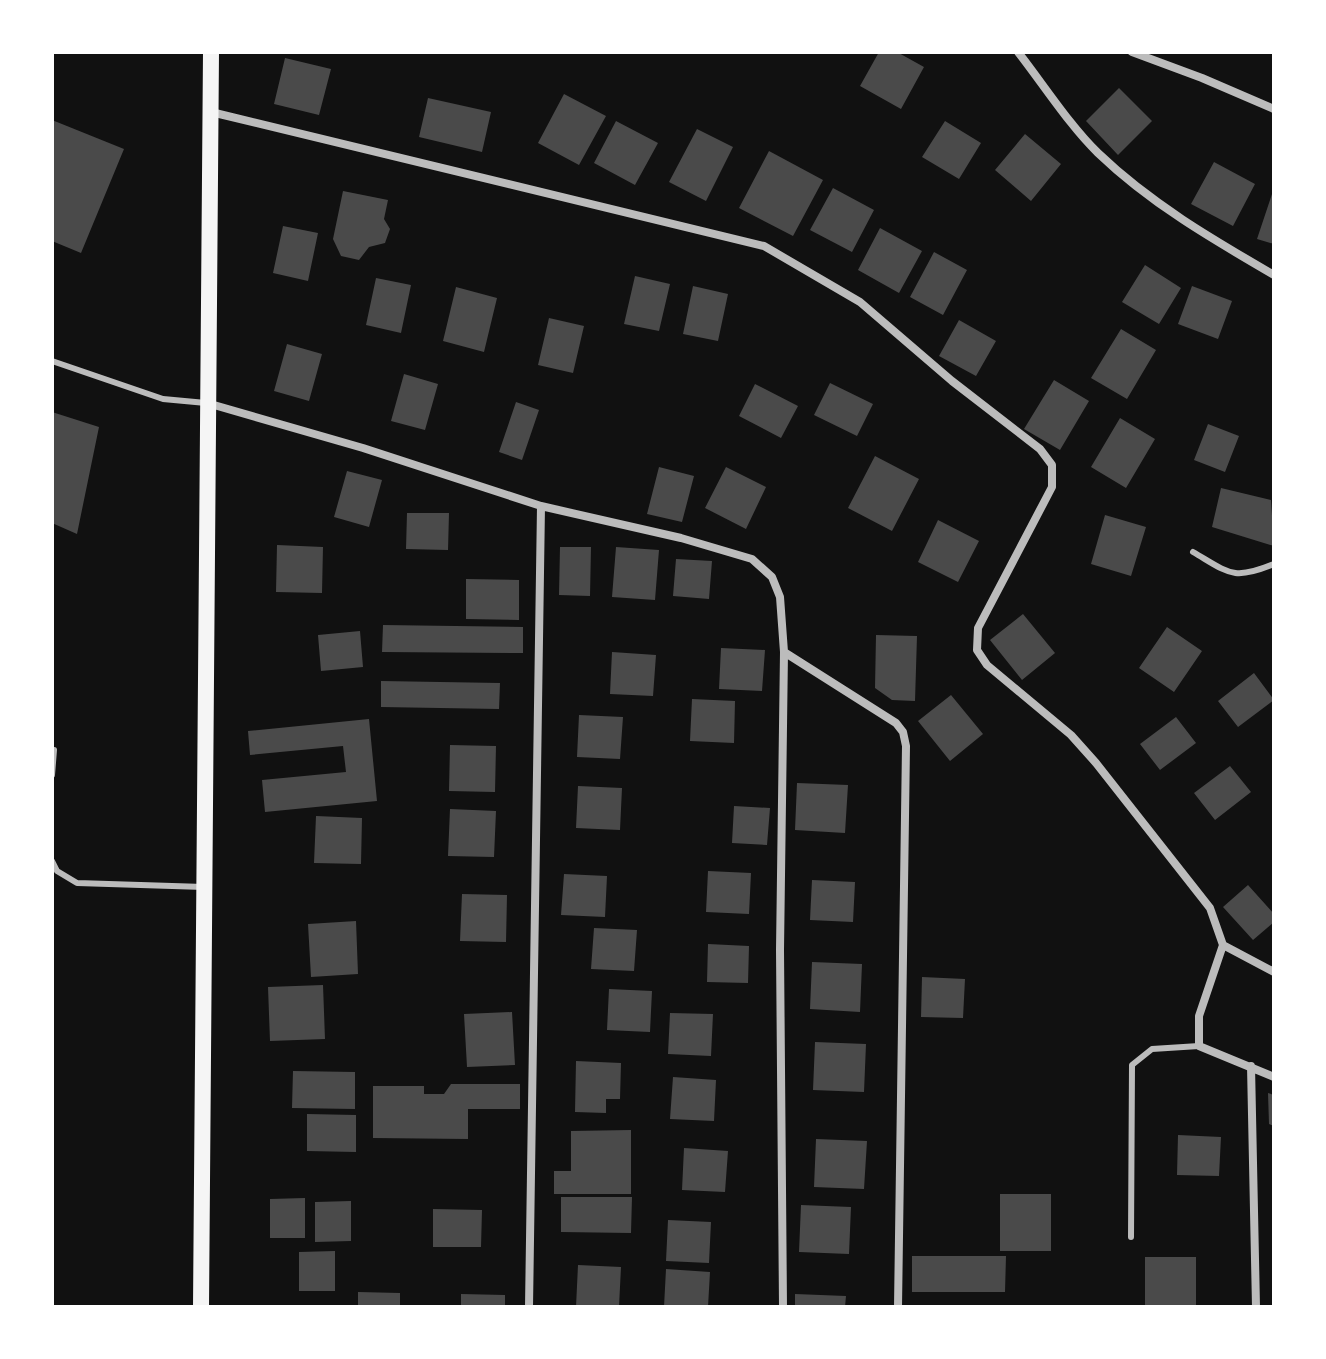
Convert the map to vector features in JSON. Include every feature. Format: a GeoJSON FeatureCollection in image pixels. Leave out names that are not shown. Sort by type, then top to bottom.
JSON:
{"type":"FeatureCollection","features":[{"type":"Feature","properties":{"kind":"main road"},"geometry":{"type":"LineString","coordinates":[[201,1307],[211,52]]}},
{"type":"Feature","properties":{"kind":"street"},"geometry":{"type":"LineString","coordinates":[[1018,52],[1095,150],[1125,177],[1194,228],[1274,275]]}},
{"type":"Feature","properties":{"kind":"street"},"geometry":{"type":"LineString","coordinates":[[1132,52],[1274,109]]}},
{"type":"Feature","properties":{"kind":"street"},"geometry":{"type":"LineString","coordinates":[[210,112],[764,246],[860,302],[952,381],[1040,449],[1052,465],[1052,487],[978,628],[977,650],[987,665],[1071,735],[1210,908],[1223,945],[1199,1016],[1199,1046],[1274,1077]]}},
{"type":"Feature","properties":{"kind":"street"},"geometry":{"type":"LineString","coordinates":[[206,403],[363,448],[541,506],[681,538],[752,559],[772,577],[780,597],[784,652],[780,950],[783,1307]]}},
{"type":"Feature","properties":{"kind":"street"},"geometry":{"type":"LineString","coordinates":[[529,1307],[541,506]]}},
{"type":"Feature","properties":{"kind":"street"},"geometry":{"type":"LineString","coordinates":[[784,652],[896,723],[903,732],[906,746],[898,1307]]}},
{"type":"Feature","properties":{"kind":"street"},"geometry":{"type":"LineString","coordinates":[[1223,945],[1274,972]]}},
{"type":"Feature","properties":{"kind":"street"},"geometry":{"type":"LineString","coordinates":[[1251,1066],[1256,1307]]}},
{"type":"Feature","properties":{"kind":"lane"},"geometry":{"type":"LineString","coordinates":[[52,361],[163,399],[206,403]]}},
{"type":"Feature","properties":{"kind":"lane"},"geometry":{"type":"LineString","coordinates":[[1193,552],[1232,574],[1251,573],[1274,564]]}},
{"type":"Feature","properties":{"kind":"lane"},"geometry":{"type":"LineString","coordinates":[[52,775],[54,750]]}},
{"type":"Feature","properties":{"kind":"lane"},"geometry":{"type":"LineString","coordinates":[[52,861],[57,871],[77,883],[204,887]]}},
{"type":"Feature","properties":{"kind":"lane"},"geometry":{"type":"LineString","coordinates":[[1131,1237],[1132,1065],[1152,1049],[1199,1046]]}},
{"type":"Feature","properties":{"kind":"building"},"geometry":{"type":"Polygon","coordinates":[[[879,52],[897,52],[924,67],[901,109],[860,86],[879,52]]]}},
{"type":"Feature","properties":{"kind":"building"},"geometry":{"type":"Polygon","coordinates":[[[285,58],[331,69],[319,115],[274,104],[285,58]]]}},
{"type":"Feature","properties":{"kind":"building"},"geometry":{"type":"Polygon","coordinates":[[[1119,88],[1152,121],[1118,155],[1086,121],[1119,88]]]}},
{"type":"Feature","properties":{"kind":"building"},"geometry":{"type":"Polygon","coordinates":[[[564,94],[606,116],[579,165],[538,143],[564,94]]]}},
{"type":"Feature","properties":{"kind":"building"},"geometry":{"type":"Polygon","coordinates":[[[428,98],[491,112],[482,152],[419,137],[428,98]]]}},
{"type":"Feature","properties":{"kind":"building"},"geometry":{"type":"Polygon","coordinates":[[[52,120],[124,149],[81,253],[52,241],[52,120]]]}},
{"type":"Feature","properties":{"kind":"building"},"geometry":{"type":"Polygon","coordinates":[[[616,121],[658,143],[635,185],[594,163],[616,121]]]}},
{"type":"Feature","properties":{"kind":"building"},"geometry":{"type":"Polygon","coordinates":[[[945,121],[981,143],[959,179],[922,157],[945,121]]]}},
{"type":"Feature","properties":{"kind":"building"},"geometry":{"type":"Polygon","coordinates":[[[697,129],[733,147],[706,201],[669,182],[697,129]]]}},
{"type":"Feature","properties":{"kind":"building"},"geometry":{"type":"Polygon","coordinates":[[[1025,134],[1061,164],[1031,201],[995,170],[1025,134]]]}},
{"type":"Feature","properties":{"kind":"building"},"geometry":{"type":"Polygon","coordinates":[[[769,151],[823,180],[793,236],[739,208],[769,151]]]}},
{"type":"Feature","properties":{"kind":"building"},"geometry":{"type":"Polygon","coordinates":[[[1214,162],[1255,184],[1233,226],[1191,204],[1214,162]]]}},
{"type":"Feature","properties":{"kind":"building"},"geometry":{"type":"Polygon","coordinates":[[[833,188],[874,210],[852,252],[810,230],[833,188]]]}},
{"type":"Feature","properties":{"kind":"building"},"geometry":{"type":"Polygon","coordinates":[[[1274,188],[1274,244],[1257,239],[1274,188]]]}},
{"type":"Feature","properties":{"kind":"building"},"geometry":{"type":"Polygon","coordinates":[[[343,191],[388,200],[384,219],[390,229],[385,243],[369,247],[359,260],[341,256],[333,239],[343,191]]]}},
{"type":"Feature","properties":{"kind":"building"},"geometry":{"type":"Polygon","coordinates":[[[283,226],[318,233],[308,281],[273,273],[283,226]]]}},
{"type":"Feature","properties":{"kind":"building"},"geometry":{"type":"Polygon","coordinates":[[[880,228],[922,251],[899,293],[858,270],[880,228]]]}},
{"type":"Feature","properties":{"kind":"building"},"geometry":{"type":"Polygon","coordinates":[[[934,252],[967,270],[943,315],[910,297],[934,252]]]}},
{"type":"Feature","properties":{"kind":"building"},"geometry":{"type":"Polygon","coordinates":[[[1145,265],[1181,288],[1159,324],[1122,302],[1145,265]]]}},
{"type":"Feature","properties":{"kind":"building"},"geometry":{"type":"Polygon","coordinates":[[[635,276],[670,284],[659,331],[624,324],[635,276]]]}},
{"type":"Feature","properties":{"kind":"building"},"geometry":{"type":"Polygon","coordinates":[[[376,278],[411,285],[401,333],[366,325],[376,278]]]}},
{"type":"Feature","properties":{"kind":"building"},"geometry":{"type":"Polygon","coordinates":[[[693,286],[728,294],[718,341],[683,334],[693,286]]]}},
{"type":"Feature","properties":{"kind":"building"},"geometry":{"type":"Polygon","coordinates":[[[1192,286],[1232,301],[1218,339],[1178,324],[1192,286]]]}},
{"type":"Feature","properties":{"kind":"building"},"geometry":{"type":"Polygon","coordinates":[[[456,287],[497,298],[484,352],[443,341],[456,287]]]}},
{"type":"Feature","properties":{"kind":"building"},"geometry":{"type":"Polygon","coordinates":[[[549,318],[584,326],[573,373],[538,365],[549,318]]]}},
{"type":"Feature","properties":{"kind":"building"},"geometry":{"type":"Polygon","coordinates":[[[959,320],[996,341],[976,376],[939,356],[959,320]]]}},
{"type":"Feature","properties":{"kind":"building"},"geometry":{"type":"Polygon","coordinates":[[[1121,329],[1156,350],[1127,399],[1091,378],[1121,329]]]}},
{"type":"Feature","properties":{"kind":"building"},"geometry":{"type":"Polygon","coordinates":[[[287,344],[322,354],[309,401],[274,391],[287,344]]]}},
{"type":"Feature","properties":{"kind":"building"},"geometry":{"type":"Polygon","coordinates":[[[404,374],[438,384],[425,430],[391,421],[404,374]]]}},
{"type":"Feature","properties":{"kind":"building"},"geometry":{"type":"Polygon","coordinates":[[[1054,380],[1089,401],[1060,450],[1024,429],[1054,380]]]}},
{"type":"Feature","properties":{"kind":"building"},"geometry":{"type":"Polygon","coordinates":[[[830,383],[873,404],[857,436],[814,415],[830,383]]]}},
{"type":"Feature","properties":{"kind":"building"},"geometry":{"type":"Polygon","coordinates":[[[755,384],[798,406],[781,438],[739,416],[755,384]]]}},
{"type":"Feature","properties":{"kind":"building"},"geometry":{"type":"Polygon","coordinates":[[[516,402],[539,410],[522,460],[499,452],[516,402]]]}},
{"type":"Feature","properties":{"kind":"building"},"geometry":{"type":"Polygon","coordinates":[[[52,412],[99,427],[77,534],[52,523],[52,412]]]}},
{"type":"Feature","properties":{"kind":"building"},"geometry":{"type":"Polygon","coordinates":[[[1120,418],[1155,439],[1126,488],[1091,467],[1120,418]]]}},
{"type":"Feature","properties":{"kind":"building"},"geometry":{"type":"Polygon","coordinates":[[[1208,424],[1239,436],[1225,472],[1194,460],[1208,424]]]}},
{"type":"Feature","properties":{"kind":"building"},"geometry":{"type":"Polygon","coordinates":[[[875,456],[919,479],[892,531],[848,508],[875,456]]]}},
{"type":"Feature","properties":{"kind":"building"},"geometry":{"type":"Polygon","coordinates":[[[659,467],[694,476],[682,522],[647,514],[659,467]]]}},
{"type":"Feature","properties":{"kind":"building"},"geometry":{"type":"Polygon","coordinates":[[[726,467],[766,487],[746,529],[705,508],[726,467]]]}},
{"type":"Feature","properties":{"kind":"building"},"geometry":{"type":"Polygon","coordinates":[[[347,471],[382,480],[369,527],[334,517],[347,471]]]}},
{"type":"Feature","properties":{"kind":"building"},"geometry":{"type":"Polygon","coordinates":[[[1221,488],[1271,500],[1274,546],[1212,527],[1221,488]]]}},
{"type":"Feature","properties":{"kind":"building"},"geometry":{"type":"Polygon","coordinates":[[[407,513],[449,513],[448,550],[406,549],[407,513]]]}},
{"type":"Feature","properties":{"kind":"building"},"geometry":{"type":"Polygon","coordinates":[[[1105,515],[1146,527],[1131,576],[1091,564],[1105,515]]]}},
{"type":"Feature","properties":{"kind":"building"},"geometry":{"type":"Polygon","coordinates":[[[938,520],[979,541],[958,582],[918,562],[938,520]]]}},
{"type":"Feature","properties":{"kind":"building"},"geometry":{"type":"Polygon","coordinates":[[[277,545],[323,547],[322,593],[276,592],[277,545]]]}},
{"type":"Feature","properties":{"kind":"building"},"geometry":{"type":"Polygon","coordinates":[[[560,547],[591,547],[590,596],[559,595],[560,547]]]}},
{"type":"Feature","properties":{"kind":"building"},"geometry":{"type":"Polygon","coordinates":[[[616,547],[659,550],[655,600],[612,597],[616,547]]]}},
{"type":"Feature","properties":{"kind":"building"},"geometry":{"type":"Polygon","coordinates":[[[676,559],[712,561],[709,599],[673,596],[676,559]]]}},
{"type":"Feature","properties":{"kind":"building"},"geometry":{"type":"Polygon","coordinates":[[[466,579],[519,580],[519,620],[466,619],[466,579]]]}},
{"type":"Feature","properties":{"kind":"building"},"geometry":{"type":"Polygon","coordinates":[[[1023,614],[1055,653],[1022,680],[990,640],[1023,614]]]}},
{"type":"Feature","properties":{"kind":"building"},"geometry":{"type":"Polygon","coordinates":[[[383,625],[523,627],[523,653],[382,652],[383,625]]]}},
{"type":"Feature","properties":{"kind":"building"},"geometry":{"type":"Polygon","coordinates":[[[1167,627],[1202,651],[1174,692],[1139,668],[1167,627]]]}},
{"type":"Feature","properties":{"kind":"building"},"geometry":{"type":"Polygon","coordinates":[[[360,631],[363,667],[321,671],[318,635],[360,631]]]}},
{"type":"Feature","properties":{"kind":"building"},"geometry":{"type":"Polygon","coordinates":[[[876,635],[917,636],[915,701],[892,700],[875,688],[876,635]]]}},
{"type":"Feature","properties":{"kind":"building"},"geometry":{"type":"Polygon","coordinates":[[[721,648],[765,650],[762,691],[719,689],[721,648]]]}},
{"type":"Feature","properties":{"kind":"building"},"geometry":{"type":"Polygon","coordinates":[[[612,652],[656,655],[653,696],[610,694],[612,652]]]}},
{"type":"Feature","properties":{"kind":"building"},"geometry":{"type":"Polygon","coordinates":[[[1254,673],[1274,700],[1238,727],[1218,701],[1254,673]]]}},
{"type":"Feature","properties":{"kind":"building"},"geometry":{"type":"Polygon","coordinates":[[[381,681],[500,683],[499,709],[381,707],[381,681]]]}},
{"type":"Feature","properties":{"kind":"building"},"geometry":{"type":"Polygon","coordinates":[[[951,695],[983,734],[950,761],[918,721],[951,695]]]}},
{"type":"Feature","properties":{"kind":"building"},"geometry":{"type":"Polygon","coordinates":[[[692,699],[735,701],[734,743],[690,741],[692,699]]]}},
{"type":"Feature","properties":{"kind":"building"},"geometry":{"type":"Polygon","coordinates":[[[579,715],[623,717],[620,759],[577,757],[579,715]]]}},
{"type":"Feature","properties":{"kind":"building"},"geometry":{"type":"Polygon","coordinates":[[[1176,717],[1196,743],[1160,770],[1140,744],[1176,717]]]}},
{"type":"Feature","properties":{"kind":"building"},"geometry":{"type":"Polygon","coordinates":[[[369,719],[377,801],[265,812],[262,780],[346,772],[343,746],[250,755],[248,731],[369,719]]]}},
{"type":"Feature","properties":{"kind":"building"},"geometry":{"type":"Polygon","coordinates":[[[450,745],[496,746],[495,792],[449,791],[450,745]]]}},
{"type":"Feature","properties":{"kind":"building"},"geometry":{"type":"Polygon","coordinates":[[[1230,766],[1251,792],[1215,820],[1194,793],[1230,766]]]}},
{"type":"Feature","properties":{"kind":"building"},"geometry":{"type":"Polygon","coordinates":[[[797,783],[848,785],[845,833],[795,830],[797,783]]]}},
{"type":"Feature","properties":{"kind":"building"},"geometry":{"type":"Polygon","coordinates":[[[578,786],[622,788],[620,830],[576,828],[578,786]]]}},
{"type":"Feature","properties":{"kind":"building"},"geometry":{"type":"Polygon","coordinates":[[[734,806],[770,808],[767,845],[732,843],[734,806]]]}},
{"type":"Feature","properties":{"kind":"building"},"geometry":{"type":"Polygon","coordinates":[[[450,809],[496,811],[494,857],[448,856],[450,809]]]}},
{"type":"Feature","properties":{"kind":"building"},"geometry":{"type":"Polygon","coordinates":[[[316,816],[362,818],[361,864],[314,863],[316,816]]]}},
{"type":"Feature","properties":{"kind":"building"},"geometry":{"type":"Polygon","coordinates":[[[708,871],[751,873],[749,914],[706,912],[708,871]]]}},
{"type":"Feature","properties":{"kind":"building"},"geometry":{"type":"Polygon","coordinates":[[[564,874],[607,876],[605,917],[561,915],[564,874]]]}},
{"type":"Feature","properties":{"kind":"building"},"geometry":{"type":"Polygon","coordinates":[[[812,880],[855,882],[853,922],[810,920],[812,880]]]}},
{"type":"Feature","properties":{"kind":"building"},"geometry":{"type":"Polygon","coordinates":[[[1248,885],[1274,914],[1274,922],[1253,940],[1223,907],[1248,885]]]}},
{"type":"Feature","properties":{"kind":"building"},"geometry":{"type":"Polygon","coordinates":[[[462,894],[507,895],[506,942],[460,941],[462,894]]]}},
{"type":"Feature","properties":{"kind":"building"},"geometry":{"type":"Polygon","coordinates":[[[356,921],[358,974],[311,977],[308,924],[356,921]]]}},
{"type":"Feature","properties":{"kind":"building"},"geometry":{"type":"Polygon","coordinates":[[[594,928],[637,930],[634,971],[591,969],[594,928]]]}},
{"type":"Feature","properties":{"kind":"building"},"geometry":{"type":"Polygon","coordinates":[[[708,944],[749,946],[748,983],[707,982],[708,944]]]}},
{"type":"Feature","properties":{"kind":"building"},"geometry":{"type":"Polygon","coordinates":[[[812,962],[862,964],[860,1012],[810,1009],[812,962]]]}},
{"type":"Feature","properties":{"kind":"building"},"geometry":{"type":"Polygon","coordinates":[[[922,977],[965,979],[963,1018],[921,1017],[922,977]]]}},
{"type":"Feature","properties":{"kind":"building"},"geometry":{"type":"Polygon","coordinates":[[[323,985],[325,1039],[270,1041],[268,987],[323,985]]]}},
{"type":"Feature","properties":{"kind":"building"},"geometry":{"type":"Polygon","coordinates":[[[609,989],[652,991],[650,1032],[607,1030],[609,989]]]}},
{"type":"Feature","properties":{"kind":"building"},"geometry":{"type":"Polygon","coordinates":[[[512,1012],[515,1065],[467,1067],[464,1014],[512,1012]]]}},
{"type":"Feature","properties":{"kind":"building"},"geometry":{"type":"Polygon","coordinates":[[[670,1013],[713,1014],[711,1056],[668,1054],[670,1013]]]}},
{"type":"Feature","properties":{"kind":"building"},"geometry":{"type":"Polygon","coordinates":[[[815,1042],[866,1044],[864,1092],[813,1090],[815,1042]]]}},
{"type":"Feature","properties":{"kind":"building"},"geometry":{"type":"Polygon","coordinates":[[[576,1061],[621,1063],[620,1099],[606,1099],[606,1113],[575,1112],[576,1061]]]}},
{"type":"Feature","properties":{"kind":"building"},"geometry":{"type":"Polygon","coordinates":[[[293,1071],[355,1072],[355,1109],[292,1108],[293,1071]]]}},
{"type":"Feature","properties":{"kind":"building"},"geometry":{"type":"Polygon","coordinates":[[[673,1077],[716,1080],[714,1121],[670,1119],[673,1077]]]}},
{"type":"Feature","properties":{"kind":"building"},"geometry":{"type":"Polygon","coordinates":[[[451,1084],[520,1084],[520,1109],[468,1109],[468,1139],[373,1138],[373,1086],[424,1086],[424,1094],[444,1094],[451,1084]]]}},
{"type":"Feature","properties":{"kind":"building"},"geometry":{"type":"Polygon","coordinates":[[[1268,1093],[1274,1095],[1274,1126],[1269,1124],[1268,1093]]]}},
{"type":"Feature","properties":{"kind":"building"},"geometry":{"type":"Polygon","coordinates":[[[307,1114],[356,1115],[356,1152],[307,1151],[307,1114]]]}},
{"type":"Feature","properties":{"kind":"building"},"geometry":{"type":"Polygon","coordinates":[[[631,1130],[631,1194],[554,1194],[554,1171],[571,1171],[571,1131],[631,1130]]]}},
{"type":"Feature","properties":{"kind":"building"},"geometry":{"type":"Polygon","coordinates":[[[1178,1135],[1221,1137],[1219,1176],[1177,1175],[1178,1135]]]}},
{"type":"Feature","properties":{"kind":"building"},"geometry":{"type":"Polygon","coordinates":[[[816,1139],[867,1141],[864,1189],[814,1187],[816,1139]]]}},
{"type":"Feature","properties":{"kind":"building"},"geometry":{"type":"Polygon","coordinates":[[[684,1148],[728,1151],[725,1192],[682,1190],[684,1148]]]}},
{"type":"Feature","properties":{"kind":"building"},"geometry":{"type":"Polygon","coordinates":[[[1000,1194],[1051,1194],[1051,1251],[1000,1251],[1000,1194]]]}},
{"type":"Feature","properties":{"kind":"building"},"geometry":{"type":"Polygon","coordinates":[[[561,1197],[632,1197],[631,1233],[561,1232],[561,1197]]]}},
{"type":"Feature","properties":{"kind":"building"},"geometry":{"type":"Polygon","coordinates":[[[305,1198],[305,1238],[270,1238],[270,1199],[305,1198]]]}},
{"type":"Feature","properties":{"kind":"building"},"geometry":{"type":"Polygon","coordinates":[[[351,1201],[351,1241],[315,1242],[315,1202],[351,1201]]]}},
{"type":"Feature","properties":{"kind":"building"},"geometry":{"type":"Polygon","coordinates":[[[801,1205],[851,1207],[849,1254],[799,1252],[801,1205]]]}},
{"type":"Feature","properties":{"kind":"building"},"geometry":{"type":"Polygon","coordinates":[[[433,1209],[482,1210],[481,1247],[433,1247],[433,1209]]]}},
{"type":"Feature","properties":{"kind":"building"},"geometry":{"type":"Polygon","coordinates":[[[668,1220],[711,1222],[709,1263],[666,1261],[668,1220]]]}},
{"type":"Feature","properties":{"kind":"building"},"geometry":{"type":"Polygon","coordinates":[[[335,1251],[335,1291],[299,1291],[299,1252],[335,1251]]]}},
{"type":"Feature","properties":{"kind":"building"},"geometry":{"type":"Polygon","coordinates":[[[912,1256],[1006,1256],[1005,1292],[912,1292],[912,1256]]]}},
{"type":"Feature","properties":{"kind":"building"},"geometry":{"type":"Polygon","coordinates":[[[1145,1257],[1196,1257],[1196,1307],[1145,1307],[1145,1257]]]}},
{"type":"Feature","properties":{"kind":"building"},"geometry":{"type":"Polygon","coordinates":[[[578,1265],[621,1267],[619,1307],[576,1307],[578,1265]]]}},
{"type":"Feature","properties":{"kind":"building"},"geometry":{"type":"Polygon","coordinates":[[[666,1269],[710,1272],[708,1307],[664,1307],[666,1269]]]}},
{"type":"Feature","properties":{"kind":"building"},"geometry":{"type":"Polygon","coordinates":[[[358,1292],[400,1293],[400,1307],[358,1307],[358,1292]]]}},
{"type":"Feature","properties":{"kind":"building"},"geometry":{"type":"Polygon","coordinates":[[[461,1294],[505,1295],[505,1307],[461,1307],[461,1294]]]}},
{"type":"Feature","properties":{"kind":"building"},"geometry":{"type":"Polygon","coordinates":[[[795,1294],[846,1296],[845,1307],[795,1307],[795,1294]]]}}]}
